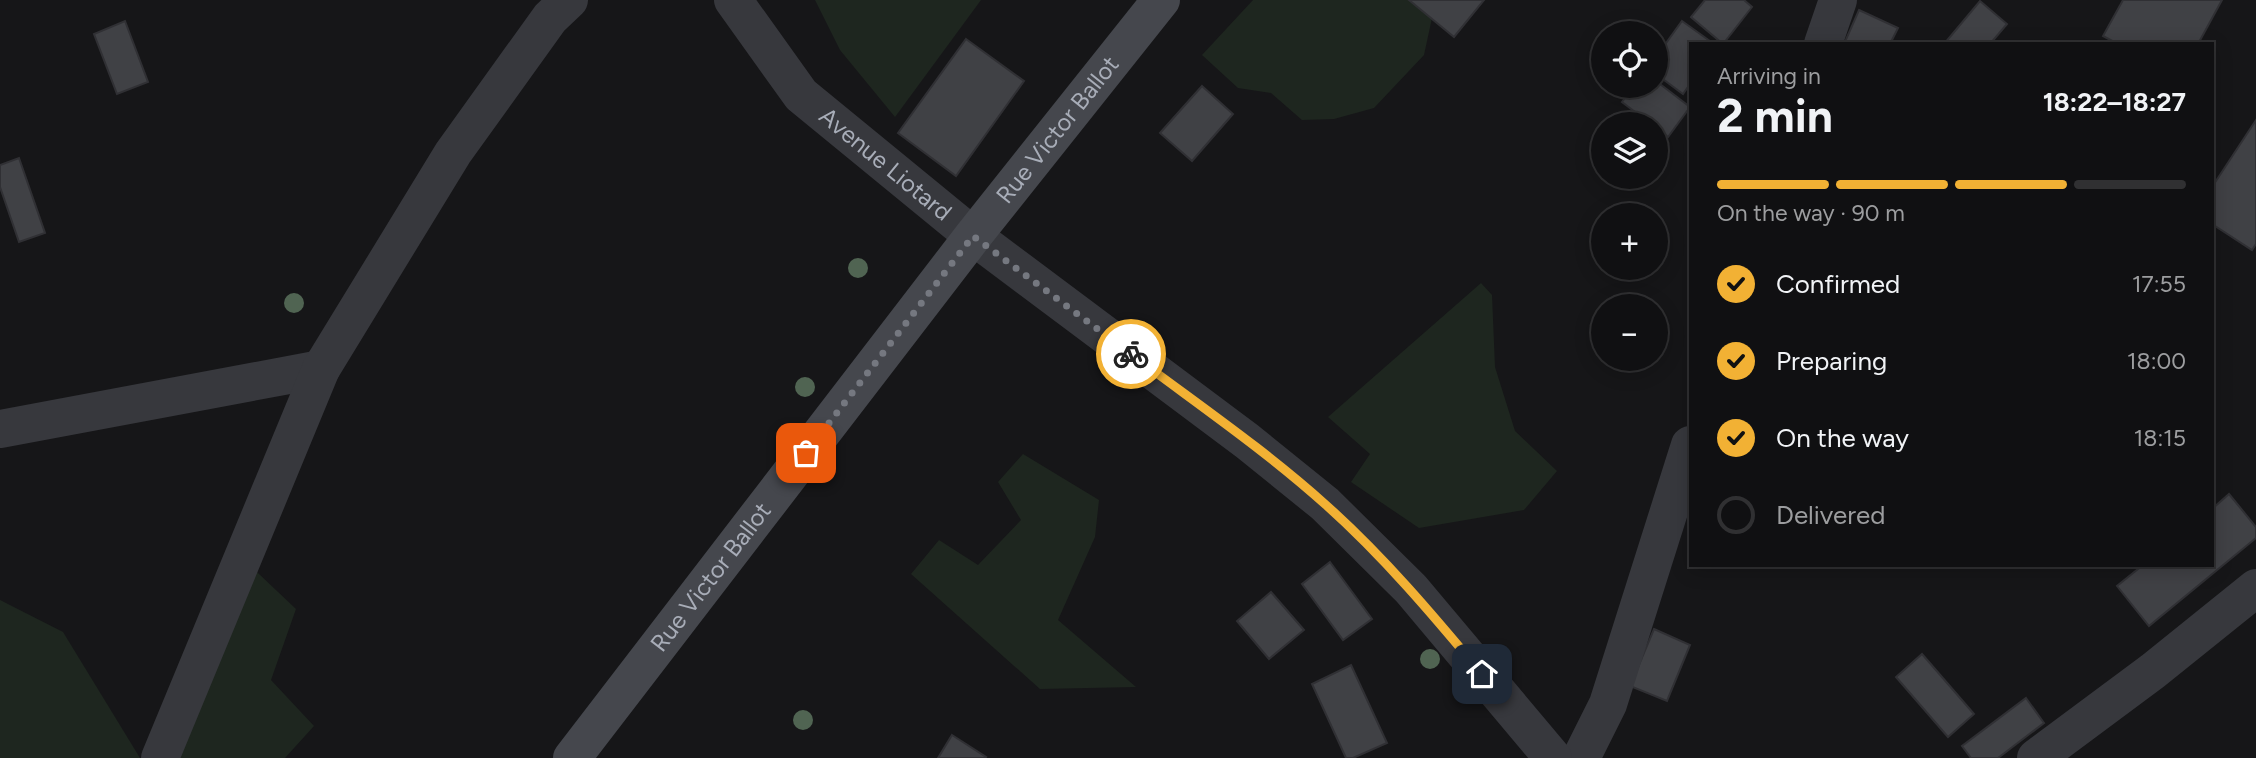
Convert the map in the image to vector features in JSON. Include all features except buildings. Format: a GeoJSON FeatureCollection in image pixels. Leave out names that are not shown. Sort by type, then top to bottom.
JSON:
{"type":"FeatureCollection","features":[{"type":"Feature","properties":{"kind":"main road","name":"Rue Victor Ballot"},"geometry":{"type":"LineString","coordinates":[[572,758],[973,236],[1161,0]]}},
{"type":"Feature","properties":{"kind":"street"},"geometry":{"type":"LineString","coordinates":[[160,758],[321,369],[453,153],[550,18],[569,0]]}},
{"type":"Feature","properties":{"kind":"street","name":"Avenue Liotard"},"geometry":{"type":"LineString","coordinates":[[733,0],[802,95],[973,236],[1247,441],[1325,504],[1411,589],[1553,758]]}},
{"type":"Feature","properties":{"kind":"street"},"geometry":{"type":"LineString","coordinates":[[1824,42],[1838,0]]}},
{"type":"Feature","properties":{"kind":"street"},"geometry":{"type":"LineString","coordinates":[[0,429],[321,369]]}},
{"type":"Feature","properties":{"kind":"street"},"geometry":{"type":"LineString","coordinates":[[1581,758],[1608,704],[1689,448]]}},
{"type":"Feature","properties":{"kind":"street"},"geometry":{"type":"LineString","coordinates":[[2036,758],[2153,671],[2256,588]]}},
{"type":"Feature","properties":{"kind":"shaded area"},"geometry":{"type":"Polygon","coordinates":[[[815,0],[981,0],[895,117],[840,50],[815,0]]]}},
{"type":"Feature","properties":{"kind":"shaded area"},"geometry":{"type":"Polygon","coordinates":[[[1253,0],[1409,0],[1432,18],[1424,55],[1374,108],[1334,119],[1302,120],[1271,93],[1238,88],[1202,55],[1253,0]]]}},
{"type":"Feature","properties":{"kind":"shaded area"},"geometry":{"type":"Polygon","coordinates":[[[1481,283],[1492,295],[1495,367],[1515,431],[1557,471],[1524,510],[1419,528],[1351,482],[1370,454],[1328,417],[1481,283]]]}},
{"type":"Feature","properties":{"kind":"shaded area"},"geometry":{"type":"Polygon","coordinates":[[[1023,454],[1099,500],[1095,537],[1058,620],[1136,687],[1040,689],[911,574],[939,540],[978,565],[1021,520],[998,482],[1023,454]]]}},
{"type":"Feature","properties":{"kind":"shaded area"},"geometry":{"type":"Polygon","coordinates":[[[241,557],[296,609],[271,680],[314,726],[285,758],[160,758],[241,557]]]}},
{"type":"Feature","properties":{"kind":"shaded area"},"geometry":{"type":"Polygon","coordinates":[[[0,600],[63,632],[140,758],[0,758],[0,600]]]}},
{"type":"Feature","properties":{"kind":"way so far"},"geometry":{"type":"LineString","coordinates":[[806,453],[973,236],[1131,354]]}},
{"type":"Feature","properties":{"kind":"route"},"geometry":{"type":"LineString","coordinates":[[1131,354],[1247,441],[1325,504],[1411,589],[1482,674]]}}]}
